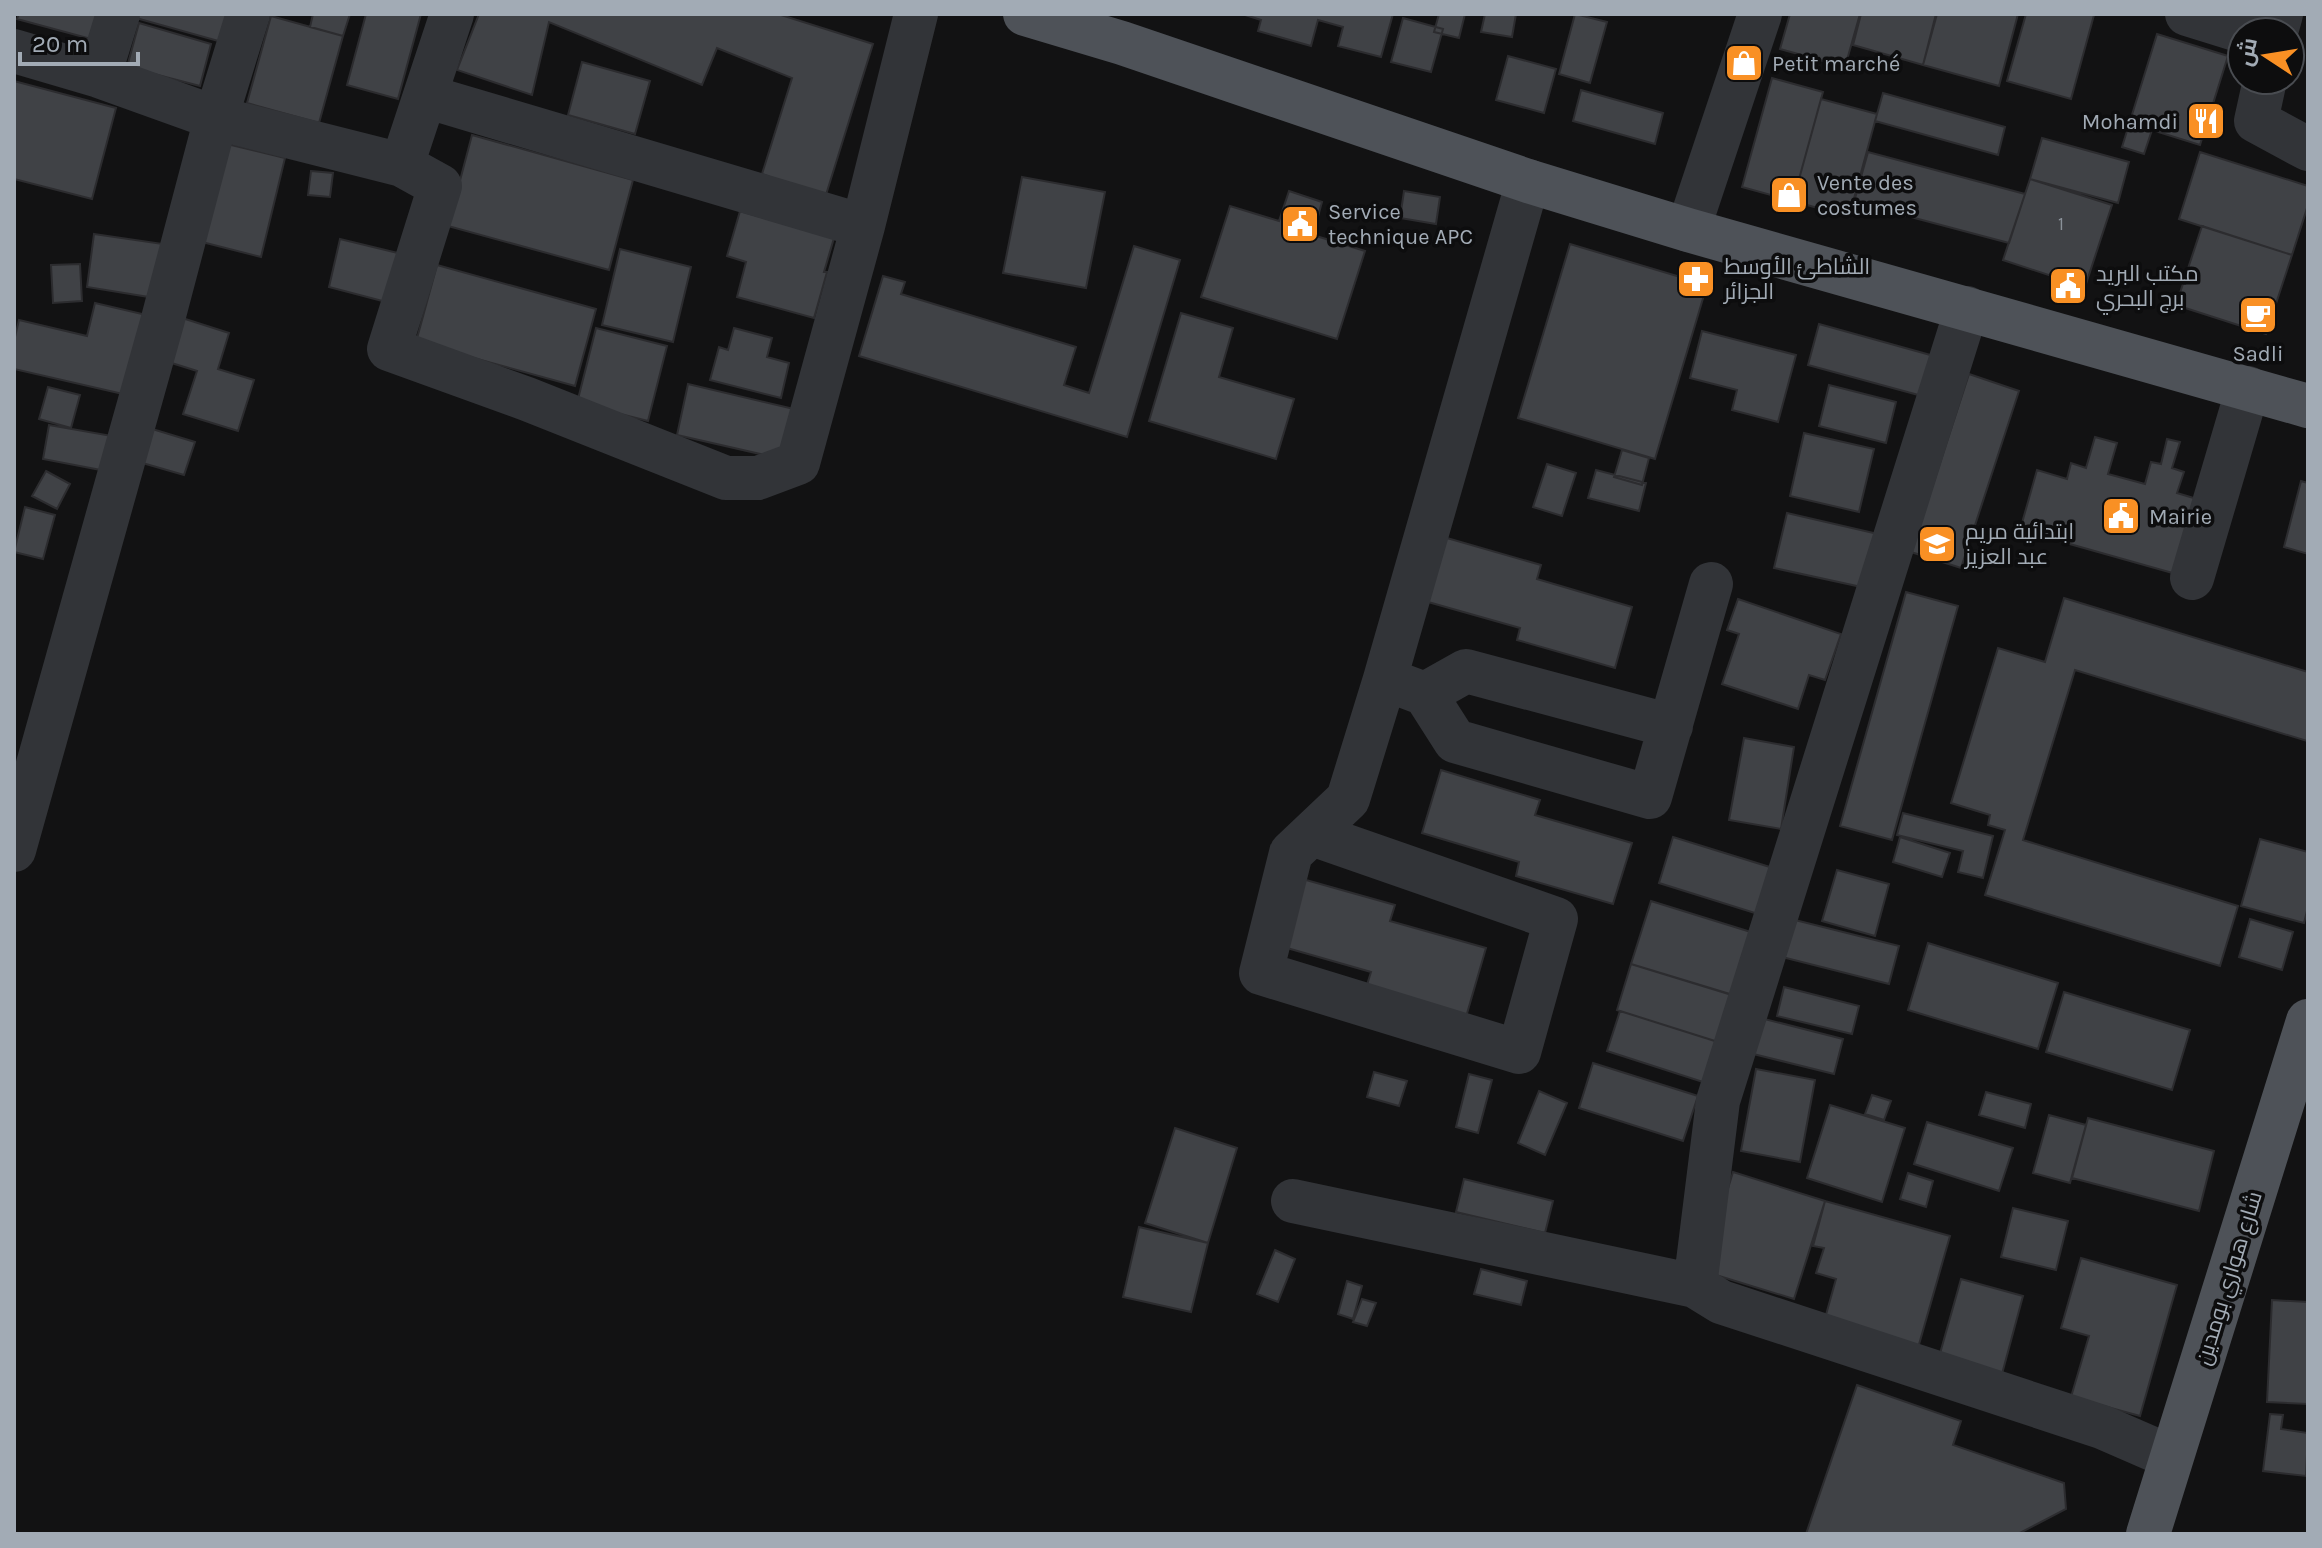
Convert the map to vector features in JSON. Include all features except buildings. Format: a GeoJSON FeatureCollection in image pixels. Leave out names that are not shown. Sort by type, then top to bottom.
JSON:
{"type":"FeatureCollection","features":[{"type":"Feature","properties":{"kind":"main road"},"geometry":{"type":"LineString","coordinates":[[1025,14],[1122,43],[1528,181],[1688,230],[2248,388],[2304,392]]}},
{"type":"Feature","properties":{"kind":"main road","name":"شارع هواري بومدين"},"geometry":{"type":"LineString","coordinates":[[2148,1534],[2308,1021]]}},
{"type":"Feature","properties":{"kind":"street"},"geometry":{"type":"LineString","coordinates":[[99,76],[118,14]]}},
{"type":"Feature","properties":{"kind":"street"},"geometry":{"type":"LineString","coordinates":[[14,850],[216,118],[248,14]]}},
{"type":"Feature","properties":{"kind":"street"},"geometry":{"type":"LineString","coordinates":[[402,165],[452,14]]}},
{"type":"Feature","properties":{"kind":"street"},"geometry":{"type":"LineString","coordinates":[[14,51],[99,76],[216,118],[402,165],[440,186],[389,349],[527,399],[726,478],[758,478],[798,463],[863,226],[916,14]]}},
{"type":"Feature","properties":{"kind":"street"},"geometry":{"type":"LineString","coordinates":[[1688,230],[1760,14]]}},
{"type":"Feature","properties":{"kind":"street"},"geometry":{"type":"LineString","coordinates":[[2187,14],[2226,26]]}},
{"type":"Feature","properties":{"kind":"street"},"geometry":{"type":"LineString","coordinates":[[425,96],[863,226]]}},
{"type":"Feature","properties":{"kind":"street"},"geometry":{"type":"LineString","coordinates":[[2261,96],[2256,121],[2308,149]]}},
{"type":"Feature","properties":{"kind":"street"},"geometry":{"type":"LineString","coordinates":[[1312,834],[1556,919],[1519,1052],[1261,973],[1291,853],[1348,799],[1405,686],[1528,181]]}},
{"type":"Feature","properties":{"kind":"street"},"geometry":{"type":"LineString","coordinates":[[1695,1286],[1718,1101],[1967,308]]}},
{"type":"Feature","properties":{"kind":"street"},"geometry":{"type":"LineString","coordinates":[[2192,578],[2248,388]]}},
{"type":"Feature","properties":{"kind":"street"},"geometry":{"type":"LineString","coordinates":[[1405,686],[1455,741],[1650,797],[1711,584]]}},
{"type":"Feature","properties":{"kind":"street"},"geometry":{"type":"LineString","coordinates":[[1405,686],[1466,671],[1671,726]]}},
{"type":"Feature","properties":{"kind":"street"},"geometry":{"type":"LineString","coordinates":[[1293,1201],[1695,1286],[1721,1302],[2102,1427],[2171,1457]]}},
{"type":"Feature","properties":{"kind":"place","name":"Petit marché"},"geometry":{"type":"Point","coordinates":[1744,63]}},
{"type":"Feature","properties":{"kind":"place","name":"Mohamdi"},"geometry":{"type":"Point","coordinates":[2206,121]}},
{"type":"Feature","properties":{"kind":"place","name":"Vente des costumes"},"geometry":{"type":"Point","coordinates":[1789,195]}},
{"type":"Feature","properties":{"kind":"place","name":"Service technique APC"},"geometry":{"type":"Point","coordinates":[1300,224]}},
{"type":"Feature","properties":{"kind":"place","name":"الشاطئ الأوسط الجزائر"},"geometry":{"type":"Point","coordinates":[1696,279]}},
{"type":"Feature","properties":{"kind":"place","name":"مكتب البريد برج البحري"},"geometry":{"type":"Point","coordinates":[2068,286]}},
{"type":"Feature","properties":{"kind":"place","name":"Sadli"},"geometry":{"type":"Point","coordinates":[2258,315]}},
{"type":"Feature","properties":{"kind":"place","name":"Mairie"},"geometry":{"type":"Point","coordinates":[2121,516]}},
{"type":"Feature","properties":{"kind":"place","name":"ابتدائية مريم عبد العزيز"},"geometry":{"type":"Point","coordinates":[1937,544]}}]}
